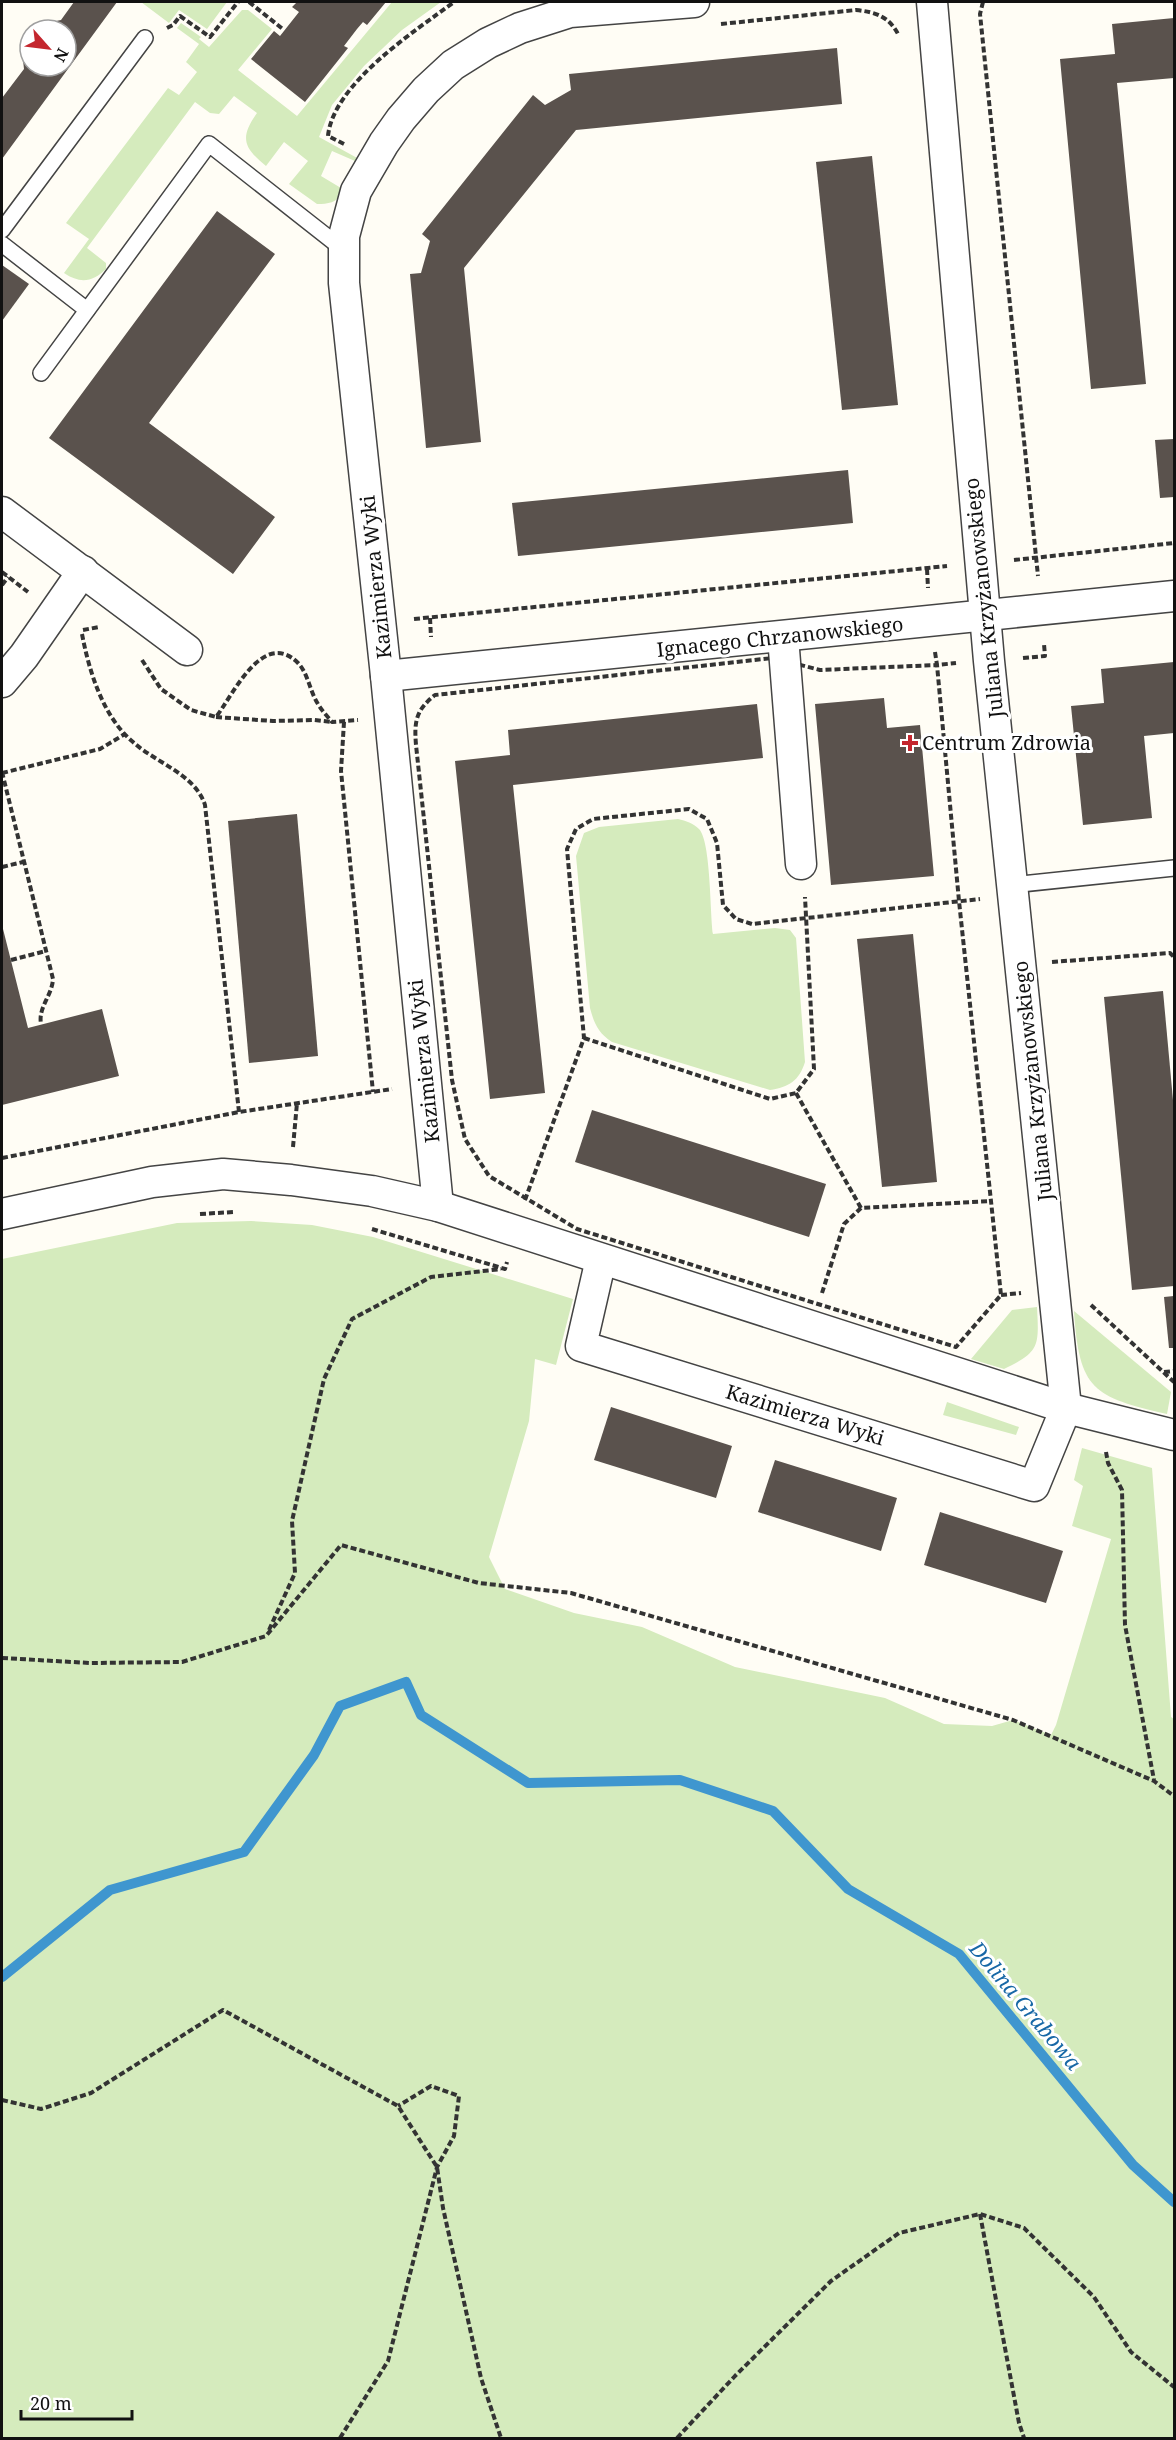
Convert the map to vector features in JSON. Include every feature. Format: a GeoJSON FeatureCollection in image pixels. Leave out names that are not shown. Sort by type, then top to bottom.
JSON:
{"type":"FeatureCollection","features":[{"type":"Feature","properties":{"kind":"street","name":"Kazimierza Wyki"},"geometry":{"type":"LineString","coordinates":[[438,1206],[439,1082],[402,721],[386,676],[344,283],[344,236],[356,191],[373,161],[401,119],[426,90],[453,65],[488,43],[528,24],[570,12],[694,2]]}},
{"type":"Feature","properties":{"kind":"street","name":"Juliana Krzyżanowskiego"},"geometry":{"type":"LineString","coordinates":[[932,2],[980,563],[1066,1408]]}},
{"type":"Feature","properties":{"kind":"street"},"geometry":{"type":"LineString","coordinates":[[2,512],[187,650]]}},
{"type":"Feature","properties":{"kind":"street"},"geometry":{"type":"LineString","coordinates":[[2,682],[24,656],[83,572]]}},
{"type":"Feature","properties":{"kind":"street","name":"Ignacego Chrzanowskiego"},"geometry":{"type":"LineString","coordinates":[[386,676],[784,649],[930,622],[1174,596]]}},
{"type":"Feature","properties":{"kind":"street"},"geometry":{"type":"LineString","coordinates":[[784,649],[801,864]]}},
{"type":"Feature","properties":{"kind":"street"},"geometry":{"type":"LineString","coordinates":[[2,1214],[152,1182],[223,1174],[372,1191],[438,1206],[1066,1408],[1174,1435]]}},
{"type":"Feature","properties":{"kind":"street","name":"Kazimierza Wyki"},"geometry":{"type":"LineString","coordinates":[[601,1259],[581,1346],[1034,1485],[1066,1408]]}},
{"type":"Feature","properties":{"kind":"lane"},"geometry":{"type":"LineString","coordinates":[[2,230],[145,38]]}},
{"type":"Feature","properties":{"kind":"lane"},"geometry":{"type":"LineString","coordinates":[[41,373],[209,144],[344,250]]}},
{"type":"Feature","properties":{"kind":"lane"},"geometry":{"type":"LineString","coordinates":[[2,244],[87,310]]}},
{"type":"Feature","properties":{"kind":"lane"},"geometry":{"type":"LineString","coordinates":[[1013,890],[1174,868]]}},
{"type":"Feature","properties":{"kind":"path"},"geometry":{"type":"LineString","coordinates":[[145,38],[173,25],[180,16],[210,37],[238,2]]}},
{"type":"Feature","properties":{"kind":"path"},"geometry":{"type":"LineString","coordinates":[[249,2],[284,30]]}},
{"type":"Feature","properties":{"kind":"path"},"geometry":{"type":"LineString","coordinates":[[373,161],[328,136],[329,125],[341,103],[364,75],[390,50],[454,2]]}},
{"type":"Feature","properties":{"kind":"path"},"geometry":{"type":"LineString","coordinates":[[983,2],[980,14],[1041,609]]}},
{"type":"Feature","properties":{"kind":"path"},"geometry":{"type":"LineString","coordinates":[[855,10],[875,12],[894,24],[901,39]]}},
{"type":"Feature","properties":{"kind":"path"},"geometry":{"type":"LineString","coordinates":[[412,620],[1174,543]]}},
{"type":"Feature","properties":{"kind":"path"},"geometry":{"type":"LineString","coordinates":[[2,585],[8,577]]}},
{"type":"Feature","properties":{"kind":"path"},"geometry":{"type":"LineString","coordinates":[[55,612],[82,630],[109,625]]}},
{"type":"Feature","properties":{"kind":"path"},"geometry":{"type":"LineString","coordinates":[[82,630],[87,661],[115,723],[133,742],[196,787],[206,805],[239,1112]]}},
{"type":"Feature","properties":{"kind":"path"},"geometry":{"type":"LineString","coordinates":[[138,654],[161,689],[191,710],[216,717],[273,722],[402,721],[435,695],[773,658],[784,649],[820,670],[936,665],[1001,1295],[956,1347],[577,1230],[489,1176],[465,1140],[439,1082],[402,721]]}},
{"type":"Feature","properties":{"kind":"path"},"geometry":{"type":"LineString","coordinates":[[216,717],[230,699],[241,678],[263,656],[281,653],[298,663],[318,704],[332,722]]}},
{"type":"Feature","properties":{"kind":"path"},"geometry":{"type":"LineString","coordinates":[[344,722],[341,771],[373,1092]]}},
{"type":"Feature","properties":{"kind":"path"},"geometry":{"type":"LineString","coordinates":[[41,1024],[39,1015],[52,987],[46,951],[2,773],[100,750],[125,734]]}},
{"type":"Feature","properties":{"kind":"path"},"geometry":{"type":"LineString","coordinates":[[525,1200],[584,1038],[567,849],[576,829],[593,819],[689,809],[706,819],[717,843],[723,905],[736,919],[752,924],[959,901],[1013,890]]}},
{"type":"Feature","properties":{"kind":"path"},"geometry":{"type":"LineString","coordinates":[[2,867],[23,862]]}},
{"type":"Feature","properties":{"kind":"path"},"geometry":{"type":"LineString","coordinates":[[584,1038],[770,1099],[796,1093],[814,1069],[807,918],[801,864]]}},
{"type":"Feature","properties":{"kind":"path"},"geometry":{"type":"LineString","coordinates":[[11,960],[46,951]]}},
{"type":"Feature","properties":{"kind":"path"},"geometry":{"type":"LineString","coordinates":[[1042,963],[1173,954]]}},
{"type":"Feature","properties":{"kind":"path"},"geometry":{"type":"LineString","coordinates":[[2,1158],[239,1112],[439,1082]]}},
{"type":"Feature","properties":{"kind":"path"},"geometry":{"type":"LineString","coordinates":[[796,1093],[861,1208]]}},
{"type":"Feature","properties":{"kind":"path"},"geometry":{"type":"LineString","coordinates":[[818,1305],[844,1224],[861,1208],[991,1201]]}},
{"type":"Feature","properties":{"kind":"path"},"geometry":{"type":"LineString","coordinates":[[266,1636],[296,1573],[292,1521],[324,1379],[352,1318],[431,1277],[505,1269]]}},
{"type":"Feature","properties":{"kind":"path"},"geometry":{"type":"LineString","coordinates":[[1164,1372],[1174,1371]]}},
{"type":"Feature","properties":{"kind":"path"},"geometry":{"type":"LineString","coordinates":[[1104,1442],[1108,1463],[1122,1490],[1125,1625],[1154,1781]]}},
{"type":"Feature","properties":{"kind":"path"},"geometry":{"type":"LineString","coordinates":[[2,1658],[90,1663],[182,1662],[266,1636],[341,1545],[479,1583],[571,1593],[1013,1720],[1154,1781],[1174,1796]]}},
{"type":"Feature","properties":{"kind":"path"},"geometry":{"type":"LineString","coordinates":[[2,2100],[41,2109],[91,2093],[223,2010],[398,2106],[437,2167],[443,2208],[481,2378],[501,2439]]}},
{"type":"Feature","properties":{"kind":"path"},"geometry":{"type":"LineString","coordinates":[[340,2439],[388,2361],[437,2167],[454,2136],[459,2096],[431,2086],[398,2106]]}},
{"type":"Feature","properties":{"kind":"path"},"geometry":{"type":"LineString","coordinates":[[677,2439],[735,2376],[831,2282],[899,2233],[980,2214],[1024,2228],[1094,2297],[1131,2352],[1174,2387]]}},
{"type":"Feature","properties":{"kind":"path"},"geometry":{"type":"LineString","coordinates":[[980,2214],[1024,2439]]}},
{"type":"Feature","properties":{"kind":"green space"},"geometry":{"type":"Polygon","coordinates":[[[141,2],[227,2],[207,29],[179,10],[169,23],[141,2]]]}},
{"type":"Feature","properties":{"kind":"green space"},"geometry":{"type":"Polygon","coordinates":[[[392,2],[441,2],[402,30],[364,66],[332,105],[319,137],[359,159],[355,161],[332,151],[321,176],[341,188],[342,192],[338,199],[317,204],[289,184],[308,161],[284,142],[266,166],[259,160],[246,142],[248,129],[257,113],[234,96],[219,114],[210,113],[195,102],[87,248],[106,263],[106,269],[96,277],[86,280],[75,279],[64,273],[89,239],[66,223],[168,88],[179,95],[197,72],[186,62],[199,44],[177,28],[181,23],[201,37],[199,39],[209,47],[242,10],[248,10],[272,29],[238,70],[297,116],[392,2]]]}},
{"type":"Feature","properties":{"kind":"green space"},"geometry":{"type":"Polygon","coordinates":[[[678,819],[694,825],[703,836],[708,862],[713,934],[775,928],[790,930],[796,938],[805,1062],[800,1074],[783,1087],[770,1090],[612,1042],[600,1031],[593,1018],[590,1008],[576,856],[584,833],[599,827],[678,819]]]}},
{"type":"Feature","properties":{"kind":"green space"},"geometry":{"type":"Polygon","coordinates":[[[251,1221],[312,1225],[373,1237],[573,1299],[556,1365],[535,1359],[529,1421],[489,1557],[505,1589],[574,1613],[642,1627],[735,1667],[885,1698],[944,1724],[992,1726],[1013,1720],[1051,1735],[1056,1725],[1111,1539],[1072,1526],[1083,1486],[1074,1480],[1082,1448],[1152,1468],[1171,1717],[1174,1719],[1174,2438],[2,2438],[2,1259],[177,1223],[251,1221]]]}},
{"type":"Feature","properties":{"kind":"green space"},"geometry":{"type":"Polygon","coordinates":[[[1037,1307],[1037,1339],[1035,1346],[1025,1358],[1004,1369],[971,1359],[1012,1310],[1037,1307]]]}},
{"type":"Feature","properties":{"kind":"green space"},"geometry":{"type":"Polygon","coordinates":[[[1074,1311],[1171,1392],[1167,1414],[1122,1402],[1106,1395],[1095,1386],[1086,1374],[1080,1358],[1074,1311]]]}},
{"type":"Feature","properties":{"kind":"green space"},"geometry":{"type":"Polygon","coordinates":[[[947,1402],[1019,1427],[1016,1435],[943,1415],[947,1402]]]}},
{"type":"Feature","properties":{"kind":"building"},"geometry":{"type":"Polygon","coordinates":[[[74,2],[117,2],[78,55],[78,18],[62,18],[74,2]]]}},
{"type":"Feature","properties":{"kind":"building"},"geometry":{"type":"Polygon","coordinates":[[[297,2],[386,2],[367,25],[363,22],[357,29],[344,46],[348,48],[305,102],[251,59],[274,31],[280,36],[299,12],[292,7],[297,2]]]}},
{"type":"Feature","properties":{"kind":"building"},"geometry":{"type":"Polygon","coordinates":[[[1174,18],[1174,78],[1117,83],[1146,384],[1091,389],[1060,59],[1115,54],[1112,24],[1174,18]]]}},
{"type":"Feature","properties":{"kind":"building"},"geometry":{"type":"Polygon","coordinates":[[[837,48],[842,104],[576,130],[464,268],[481,442],[426,448],[410,274],[421,273],[430,241],[422,234],[533,95],[545,105],[571,90],[569,74],[837,48]]]}},
{"type":"Feature","properties":{"kind":"building"},"geometry":{"type":"Polygon","coordinates":[[[18,77],[61,78],[2,159],[2,98],[18,77]]]}},
{"type":"Feature","properties":{"kind":"building"},"geometry":{"type":"Polygon","coordinates":[[[872,156],[898,405],[842,410],[816,162],[872,156]]]}},
{"type":"Feature","properties":{"kind":"building"},"geometry":{"type":"Polygon","coordinates":[[[217,211],[275,254],[149,423],[275,517],[233,574],[49,438],[217,211]]]}},
{"type":"Feature","properties":{"kind":"building"},"geometry":{"type":"Polygon","coordinates":[[[2,265],[29,284],[2,321],[2,265]]]}},
{"type":"Feature","properties":{"kind":"building"},"geometry":{"type":"Polygon","coordinates":[[[1174,439],[1174,497],[1160,498],[1155,440],[1174,439]]]}},
{"type":"Feature","properties":{"kind":"building"},"geometry":{"type":"Polygon","coordinates":[[[848,470],[853,523],[518,556],[512,503],[848,470]]]}},
{"type":"Feature","properties":{"kind":"building"},"geometry":{"type":"Polygon","coordinates":[[[1174,662],[1174,733],[1144,736],[1152,818],[1083,825],[1071,706],[1104,703],[1101,669],[1174,662]]]}},
{"type":"Feature","properties":{"kind":"building"},"geometry":{"type":"Polygon","coordinates":[[[884,698],[887,728],[920,725],[934,876],[831,885],[815,704],[884,698]]]}},
{"type":"Feature","properties":{"kind":"building"},"geometry":{"type":"Polygon","coordinates":[[[757,704],[763,758],[513,785],[545,1093],[490,1099],[455,761],[510,755],[508,730],[757,704]]]}},
{"type":"Feature","properties":{"kind":"building"},"geometry":{"type":"Polygon","coordinates":[[[297,814],[318,1056],[249,1063],[228,821],[297,814]]]}},
{"type":"Feature","properties":{"kind":"building"},"geometry":{"type":"Polygon","coordinates":[[[2,925],[28,1028],[102,1009],[119,1076],[2,1105],[2,925]]]}},
{"type":"Feature","properties":{"kind":"building"},"geometry":{"type":"Polygon","coordinates":[[[913,934],[937,1182],[882,1187],[857,939],[913,934]]]}},
{"type":"Feature","properties":{"kind":"building"},"geometry":{"type":"Polygon","coordinates":[[[1163,991],[1174,1111],[1174,1286],[1132,1290],[1104,997],[1163,991]]]}},
{"type":"Feature","properties":{"kind":"building"},"geometry":{"type":"Polygon","coordinates":[[[592,1110],[826,1184],[809,1237],[575,1162],[592,1110]]]}},
{"type":"Feature","properties":{"kind":"building"},"geometry":{"type":"Polygon","coordinates":[[[1174,1296],[1174,1348],[1169,1348],[1164,1297],[1174,1296]]]}},
{"type":"Feature","properties":{"kind":"building"},"geometry":{"type":"Polygon","coordinates":[[[611,1407],[732,1446],[716,1498],[594,1460],[611,1407]]]}},
{"type":"Feature","properties":{"kind":"building"},"geometry":{"type":"Polygon","coordinates":[[[775,1460],[897,1498],[881,1551],[758,1512],[775,1460]]]}},
{"type":"Feature","properties":{"kind":"building"},"geometry":{"type":"Polygon","coordinates":[[[940,1512],[1063,1551],[1046,1603],[924,1565],[940,1512]]]}},
{"type":"Feature","properties":{"kind":"waterway","name":"Dolina Grabowa"},"geometry":{"type":"LineString","coordinates":[[2,1977],[110,1890],[244,1852],[314,1755],[340,1706],[406,1682],[421,1715],[528,1783],[680,1780],[773,1811],[848,1889],[959,1954],[1133,2165],[1174,2202]]}},
{"type":"Feature","properties":{"kind":"place","name":"Centrum Zdrowia"},"geometry":{"type":"Point","coordinates":[910,743]}}]}
